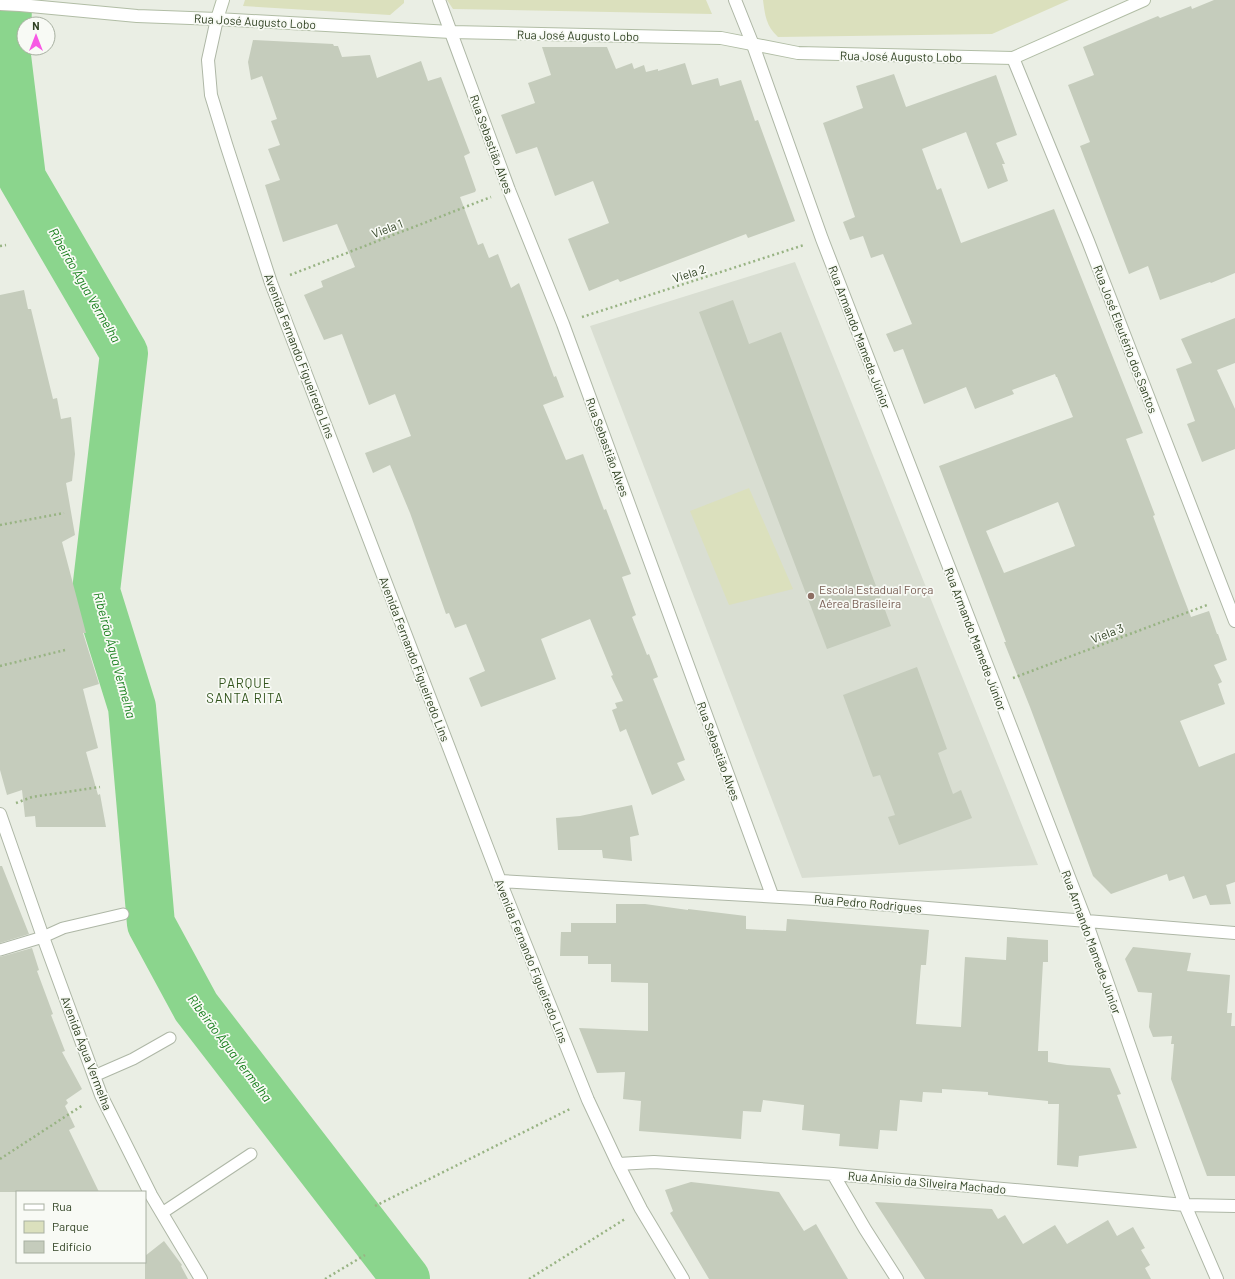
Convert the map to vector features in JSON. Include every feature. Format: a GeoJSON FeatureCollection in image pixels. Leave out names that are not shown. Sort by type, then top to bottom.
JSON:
{"type":"FeatureCollection","features":[{"type":"Feature","properties":{"kind":"street","name":"Avenida Fernando Figueiredo Lins"},"geometry":{"type":"LineString","coordinates":[[223,0],[217,19],[208,60],[211,95],[271,282],[500,881],[588,1100],[641,1209],[683,1279]]}},
{"type":"Feature","properties":{"kind":"street","name":"Rua Sebastião Alves"},"geometry":{"type":"LineString","coordinates":[[439,0],[509,190],[563,324],[772,895]]}},
{"type":"Feature","properties":{"kind":"street","name":"Rua Armando Mamede Júnior"},"geometry":{"type":"LineString","coordinates":[[735,0],[753,45],[822,239],[1086,921],[1185,1204],[1217,1279]]}},
{"type":"Feature","properties":{"kind":"street","name":"Rua José Augusto Lobo"},"geometry":{"type":"LineString","coordinates":[[0,4],[137,16],[451,32],[721,38],[798,53],[1013,58],[1144,0]]}},
{"type":"Feature","properties":{"kind":"street","name":"Rua José Eleutério dos Santos"},"geometry":{"type":"LineString","coordinates":[[1013,58],[1088,241],[1235,621]]}},
{"type":"Feature","properties":{"kind":"street","name":"Avenida Água Vermelha"},"geometry":{"type":"LineString","coordinates":[[0,814],[43,937],[101,1094],[151,1195],[201,1279]]}},
{"type":"Feature","properties":{"kind":"street","name":"Rua Pedro Rodrigues"},"geometry":{"type":"LineString","coordinates":[[500,881],[772,895],[1235,933]]}},
{"type":"Feature","properties":{"kind":"street","name":"Rua Anísio da Silveira Machado"},"geometry":{"type":"LineString","coordinates":[[618,1164],[654,1162],[833,1174],[1185,1204],[1235,1206]]}},
{"type":"Feature","properties":{"kind":"street"},"geometry":{"type":"LineString","coordinates":[[833,1174],[865,1230],[897,1279]]}},
{"type":"Feature","properties":{"kind":"lane"},"geometry":{"type":"LineString","coordinates":[[0,950],[43,937],[63,928],[124,914]]}},
{"type":"Feature","properties":{"kind":"lane"},"geometry":{"type":"LineString","coordinates":[[94,1076],[133,1059],[170,1038]]}},
{"type":"Feature","properties":{"kind":"lane"},"geometry":{"type":"LineString","coordinates":[[162,1213],[251,1154]]}},
{"type":"Feature","properties":{"kind":"path","name":"Viela 1"},"geometry":{"type":"LineString","coordinates":[[271,282],[509,190]]}},
{"type":"Feature","properties":{"kind":"path","name":"Viela 2"},"geometry":{"type":"LineString","coordinates":[[563,324],[822,239]]}},
{"type":"Feature","properties":{"kind":"path"},"geometry":{"type":"LineString","coordinates":[[0,246],[6,245]]}},
{"type":"Feature","properties":{"kind":"path"},"geometry":{"type":"LineString","coordinates":[[0,525],[64,513]]}},
{"type":"Feature","properties":{"kind":"path","name":"Viela 3"},"geometry":{"type":"LineString","coordinates":[[994,685],[1226,597]]}},
{"type":"Feature","properties":{"kind":"path"},"geometry":{"type":"LineString","coordinates":[[0,666],[65,650]]}},
{"type":"Feature","properties":{"kind":"path"},"geometry":{"type":"LineString","coordinates":[[13,804],[32,796],[100,787]]}},
{"type":"Feature","properties":{"kind":"path"},"geometry":{"type":"LineString","coordinates":[[0,1159],[101,1094]]}},
{"type":"Feature","properties":{"kind":"path"},"geometry":{"type":"LineString","coordinates":[[375,1206],[588,1100]]}},
{"type":"Feature","properties":{"kind":"path"},"geometry":{"type":"LineString","coordinates":[[528,1279],[641,1209]]}},
{"type":"Feature","properties":{"kind":"path"},"geometry":{"type":"LineString","coordinates":[[325,1279],[365,1255]]}},
{"type":"Feature","properties":{"kind":"shaded area","name":"Escola Estadual Força Aérea Brasileira"},"geometry":{"type":"Polygon","coordinates":[[[795,262],[1038,865],[802,878],[590,326],[795,262]]]}},
{"type":"Feature","properties":{"kind":"green space"},"geometry":{"type":"Polygon","coordinates":[[[245,0],[404,0],[404,3],[390,15],[243,6],[245,0]]]}},
{"type":"Feature","properties":{"kind":"green space"},"geometry":{"type":"Polygon","coordinates":[[[447,0],[706,0],[712,14],[453,9],[447,0]]]}},
{"type":"Feature","properties":{"kind":"green space"},"geometry":{"type":"Polygon","coordinates":[[[763,0],[1069,0],[992,34],[778,37],[771,29],[765,15],[763,0]]]}},
{"type":"Feature","properties":{"kind":"green space"},"geometry":{"type":"Polygon","coordinates":[[[749,488],[793,589],[729,605],[690,511],[749,488]]]}},
{"type":"Feature","properties":{"kind":"building"},"geometry":{"type":"Polygon","coordinates":[[[1214,0],[1235,0],[1235,273],[1211,283],[1210,282],[1160,300],[1148,266],[1129,274],[1080,146],[1090,142],[1068,85],[1094,75],[1083,47],[1158,16],[1160,18],[1191,6],[1192,9],[1214,0]]]}},
{"type":"Feature","properties":{"kind":"building"},"geometry":{"type":"Polygon","coordinates":[[[253,40],[333,44],[334,46],[338,46],[342,57],[370,55],[377,78],[421,61],[428,81],[441,77],[470,153],[464,156],[476,190],[475,192],[460,197],[478,245],[483,243],[489,258],[498,254],[511,288],[519,283],[554,377],[556,376],[564,397],[543,405],[566,460],[583,454],[604,510],[606,509],[631,574],[622,577],[636,615],[632,617],[647,655],[649,654],[658,677],[653,679],[685,760],[677,763],[685,780],[652,795],[626,729],[620,732],[612,710],[617,708],[615,703],[623,701],[611,676],[613,675],[590,619],[541,639],[556,679],[481,707],[469,678],[485,671],[466,624],[455,628],[449,613],[446,614],[410,513],[390,465],[373,473],[365,453],[411,436],[395,394],[369,405],[342,334],[324,340],[304,295],[323,287],[321,281],[355,267],[337,224],[283,242],[265,185],[280,180],[268,149],[280,145],[271,121],[277,119],[262,76],[251,80],[248,62],[253,40]]]}},
{"type":"Feature","properties":{"kind":"building"},"geometry":{"type":"Polygon","coordinates":[[[542,47],[607,47],[616,69],[632,63],[634,69],[644,65],[646,72],[658,69],[658,71],[685,63],[692,85],[718,78],[720,86],[741,80],[755,121],[758,120],[795,221],[748,238],[746,234],[620,282],[618,279],[589,291],[568,239],[609,223],[593,181],[555,196],[537,147],[516,154],[501,115],[535,103],[528,83],[551,75],[542,47]]]}},
{"type":"Feature","properties":{"kind":"building"},"geometry":{"type":"Polygon","coordinates":[[[894,74],[906,107],[996,75],[1017,135],[996,143],[1005,164],[1002,164],[1008,181],[988,189],[966,132],[922,149],[937,190],[941,188],[961,243],[1054,209],[1143,433],[1126,439],[1155,515],[1153,516],[1176,578],[1191,617],[1209,611],[1227,660],[1214,665],[1222,682],[1218,684],[1225,704],[1180,721],[1199,767],[1235,753],[1235,882],[1226,885],[1231,904],[1210,905],[1206,895],[1193,899],[1184,876],[1169,881],[1167,874],[1111,894],[1093,876],[939,466],[1073,417],[1055,374],[1012,390],[1014,394],[975,409],[966,387],[924,404],[903,349],[894,352],[886,334],[912,324],[883,254],[871,258],[863,236],[850,240],[843,222],[855,217],[823,123],[863,108],[856,86],[894,74]],[[1058,502],[986,531],[1004,573],[1075,546],[1058,502]]]}},
{"type":"Feature","properties":{"kind":"building"},"geometry":{"type":"Polygon","coordinates":[[[24,290],[28,309],[31,309],[53,399],[57,398],[61,419],[71,417],[75,454],[72,481],[66,483],[75,535],[62,542],[86,633],[83,633],[99,684],[83,689],[98,748],[86,752],[98,795],[100,794],[106,827],[36,827],[35,816],[25,817],[22,790],[7,795],[0,770],[0,295],[24,290]]]}},
{"type":"Feature","properties":{"kind":"building"},"geometry":{"type":"Polygon","coordinates":[[[733,300],[749,344],[781,332],[891,626],[827,649],[699,312],[733,300]]]}},
{"type":"Feature","properties":{"kind":"building"},"geometry":{"type":"Polygon","coordinates":[[[1235,318],[1235,363],[1217,370],[1235,409],[1235,449],[1202,462],[1187,424],[1195,421],[1176,369],[1192,363],[1181,339],[1235,318]]]}},
{"type":"Feature","properties":{"kind":"building"},"geometry":{"type":"Polygon","coordinates":[[[917,667],[947,749],[938,753],[953,794],[961,790],[972,818],[899,845],[888,817],[895,815],[880,775],[873,777],[843,695],[917,667]]]}},
{"type":"Feature","properties":{"kind":"building"},"geometry":{"type":"Polygon","coordinates":[[[632,805],[639,835],[630,837],[632,861],[603,858],[602,850],[558,850],[556,818],[580,816],[632,805]]]}},
{"type":"Feature","properties":{"kind":"building"},"geometry":{"type":"Polygon","coordinates":[[[0,866],[2,866],[29,934],[0,943],[0,866]]]}},
{"type":"Feature","properties":{"kind":"building"},"geometry":{"type":"Polygon","coordinates":[[[616,904],[645,904],[746,916],[746,929],[786,931],[787,919],[929,930],[926,965],[921,965],[916,1024],[961,1027],[965,957],[1006,960],[1007,937],[1048,940],[1048,962],[1043,962],[1038,1051],[1048,1051],[1048,1062],[1110,1068],[1121,1094],[1117,1095],[1137,1148],[1079,1156],[1078,1167],[1057,1165],[1059,1104],[1048,1104],[1048,1101],[988,1095],[988,1092],[942,1089],[942,1093],[923,1092],[922,1102],[900,1100],[897,1131],[880,1130],[878,1149],[839,1146],[840,1134],[802,1130],[804,1105],[763,1100],[761,1112],[743,1111],[741,1139],[639,1131],[641,1101],[623,1099],[625,1072],[597,1073],[579,1028],[648,1031],[648,983],[611,982],[611,964],[588,964],[588,956],[560,956],[561,932],[571,932],[571,923],[616,923],[616,904]]]}},
{"type":"Feature","properties":{"kind":"building"},"geometry":{"type":"Polygon","coordinates":[[[1133,947],[1191,953],[1187,971],[1230,975],[1227,1013],[1232,1013],[1231,1026],[1235,1026],[1235,1176],[1207,1176],[1171,1079],[1174,1044],[1171,1044],[1172,1036],[1153,1037],[1149,1027],[1152,993],[1138,992],[1125,959],[1133,947]]]}},
{"type":"Feature","properties":{"kind":"building"},"geometry":{"type":"Polygon","coordinates":[[[32,948],[39,970],[37,971],[53,1014],[51,1015],[65,1051],[62,1052],[82,1089],[66,1100],[68,1103],[65,1106],[75,1127],[69,1130],[99,1191],[0,1192],[0,957],[32,948]]]}},
{"type":"Feature","properties":{"kind":"building"},"geometry":{"type":"Polygon","coordinates":[[[691,1182],[779,1192],[804,1231],[816,1224],[848,1279],[709,1279],[670,1213],[673,1211],[665,1190],[691,1182]]]}},
{"type":"Feature","properties":{"kind":"building"},"geometry":{"type":"Polygon","coordinates":[[[875,1202],[992,1209],[998,1219],[1005,1215],[1023,1244],[1055,1225],[1067,1244],[1108,1220],[1117,1236],[1133,1227],[1145,1248],[1141,1250],[1150,1265],[1145,1268],[1151,1279],[925,1279],[875,1202]]]}},
{"type":"Feature","properties":{"kind":"building"},"geometry":{"type":"Polygon","coordinates":[[[164,1241],[182,1265],[181,1266],[188,1279],[145,1279],[146,1255],[164,1241]]]}},
{"type":"Feature","properties":{"kind":"waterway","name":"Ribeirão Água Vermelha"},"geometry":{"type":"LineString","coordinates":[[8,0],[7,56],[22,178],[124,353],[96,591],[132,707],[151,924],[196,1007],[406,1279]]}},
{"type":"Feature","properties":{"kind":"place","name":"Escola Estadual Força Aérea Brasileira"},"geometry":{"type":"Point","coordinates":[811,596]}},
{"type":"Feature","properties":{"kind":"district","name":"PARQUE SANTA RITA"},"geometry":{"type":"Point","coordinates":[245,690]}}]}
